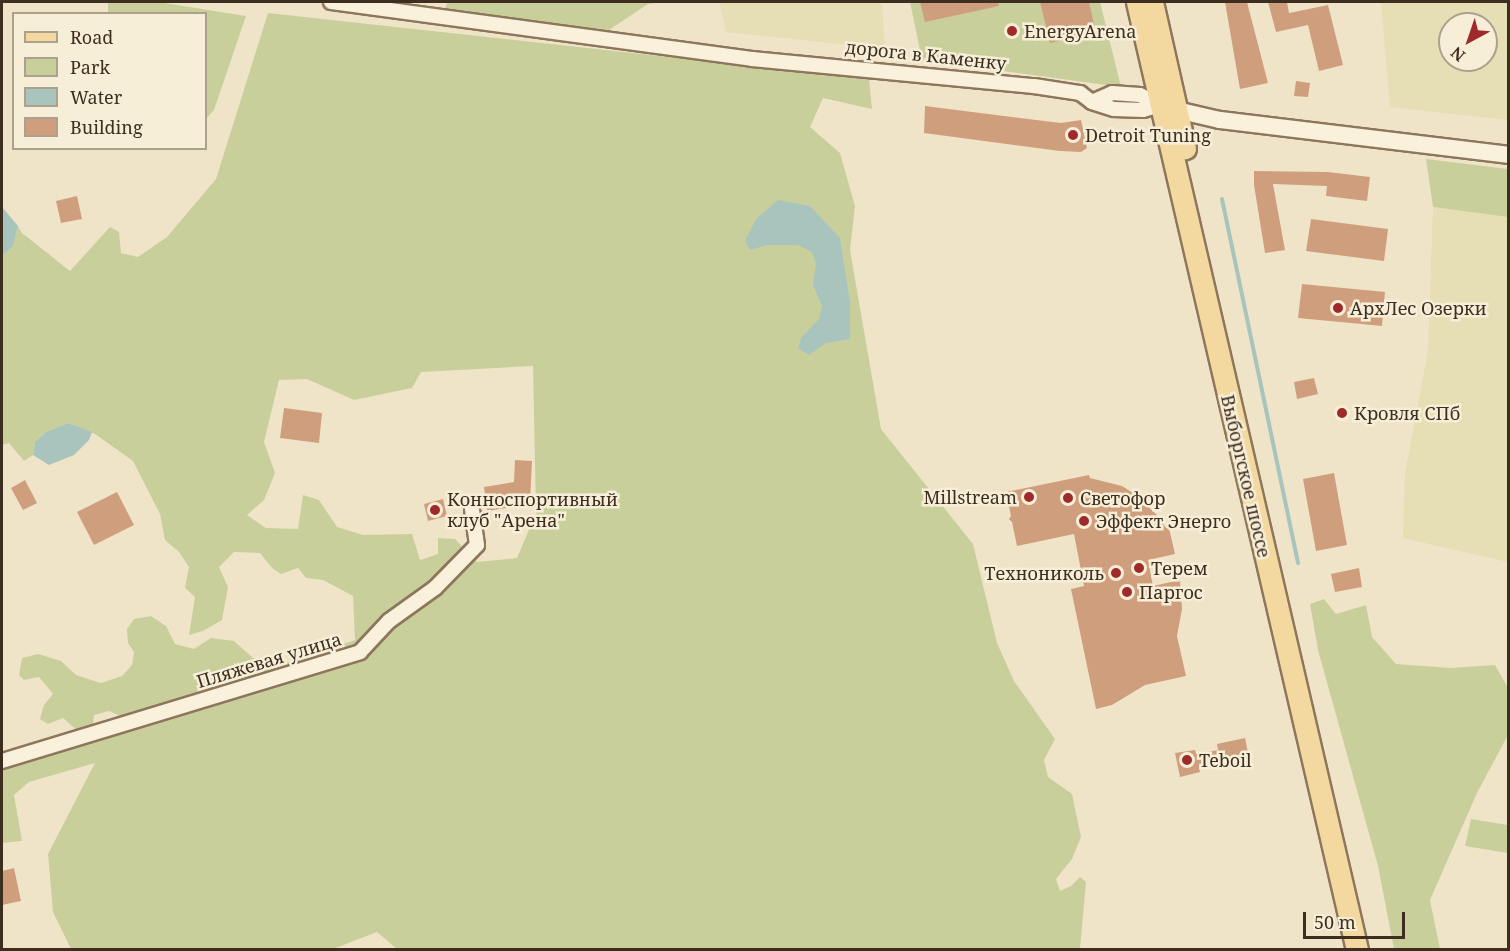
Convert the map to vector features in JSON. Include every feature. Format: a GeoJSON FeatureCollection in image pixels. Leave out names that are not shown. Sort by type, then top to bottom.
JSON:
{"type":"FeatureCollection","features":[{"type":"Feature","properties":{"kind":"main road","name":"Выборгское шоссе"},"geometry":{"type":"LineString","coordinates":[[1137,2],[1168,108],[1371,950]]}},
{"type":"Feature","properties":{"kind":"main road","name":"Выборгское шоссе"},"geometry":{"type":"LineString","coordinates":[[1152,2],[1168,108],[1357,950]]}},
{"type":"Feature","properties":{"kind":"street","name":"дорога в Каменку"},"geometry":{"type":"LineString","coordinates":[[331,2],[752,59],[1034,86],[1080,93],[1092,102],[1112,93],[1140,95],[1168,108],[1220,120],[1509,155]]}},
{"type":"Feature","properties":{"kind":"street","name":"Пляжевая улица"},"geometry":{"type":"LineString","coordinates":[[2,761],[360,652],[389,621],[435,588],[477,545],[472,509]]}},
{"type":"Feature","properties":{"kind":"shaded area"},"geometry":{"type":"Polygon","coordinates":[[[719,2],[882,2],[885,49],[726,32],[719,2]]]}},
{"type":"Feature","properties":{"kind":"shaded area"},"geometry":{"type":"Polygon","coordinates":[[[1381,2],[1508,2],[1508,120],[1390,107],[1381,2]]]}},
{"type":"Feature","properties":{"kind":"shaded area"},"geometry":{"type":"Polygon","coordinates":[[[1433,207],[1508,217],[1508,562],[1403,538],[1405,473],[1428,351],[1433,207]]]}},
{"type":"Feature","properties":{"kind":"green space"},"geometry":{"type":"Polygon","coordinates":[[[108,2],[158,2],[246,16],[214,110],[207,118],[207,12],[108,12],[108,2]]]}},
{"type":"Feature","properties":{"kind":"green space"},"geometry":{"type":"Polygon","coordinates":[[[448,2],[664,2],[648,4],[609,30],[443,12],[448,2]]]}},
{"type":"Feature","properties":{"kind":"green space","name":"EnergyArena"},"geometry":{"type":"Polygon","coordinates":[[[910,2],[1100,2],[1121,87],[922,60],[910,2]]]}},
{"type":"Feature","properties":{"kind":"green space"},"geometry":{"type":"Polygon","coordinates":[[[268,13],[869,79],[872,109],[823,98],[810,127],[840,153],[855,206],[850,250],[881,429],[973,544],[997,643],[1014,681],[1055,739],[1044,760],[1048,777],[1072,794],[1081,837],[1072,859],[1056,879],[1060,891],[1071,886],[1080,877],[1086,882],[1080,949],[398,950],[377,932],[333,949],[71,949],[53,912],[48,854],[95,763],[29,782],[14,795],[22,841],[2,843],[2,769],[96,736],[93,725],[78,731],[63,718],[48,724],[40,719],[44,705],[53,694],[39,677],[24,680],[19,675],[22,658],[38,654],[61,661],[76,675],[101,683],[122,676],[132,665],[134,652],[128,643],[127,629],[134,619],[151,616],[166,626],[175,644],[194,649],[211,638],[234,641],[264,668],[355,640],[353,596],[323,580],[306,578],[298,568],[281,574],[272,568],[260,553],[234,552],[219,567],[228,587],[222,620],[203,631],[189,635],[195,597],[185,588],[189,567],[179,552],[165,540],[160,514],[133,461],[95,434],[68,423],[46,432],[35,442],[33,455],[24,461],[9,443],[2,445],[2,256],[13,246],[18,226],[22,233],[70,271],[110,227],[119,232],[121,253],[138,257],[167,237],[216,179],[268,13]],[[533,366],[421,372],[412,388],[354,400],[307,379],[279,380],[264,442],[275,473],[264,500],[247,515],[266,528],[298,529],[303,495],[319,500],[337,527],[363,535],[412,534],[420,560],[438,554],[438,538],[455,539],[477,562],[517,558],[536,513],[533,366]],[[109,711],[94,715],[93,724],[120,716],[109,711]]]}},
{"type":"Feature","properties":{"kind":"green space"},"geometry":{"type":"Polygon","coordinates":[[[1426,159],[1508,169],[1508,217],[1433,207],[1426,159]]]}},
{"type":"Feature","properties":{"kind":"green space"},"geometry":{"type":"Polygon","coordinates":[[[1324,599],[1336,614],[1366,605],[1372,637],[1396,664],[1451,668],[1495,665],[1508,688],[1508,735],[1477,793],[1430,900],[1440,949],[1394,949],[1378,866],[1318,650],[1310,604],[1324,599]]]}},
{"type":"Feature","properties":{"kind":"green space"},"geometry":{"type":"Polygon","coordinates":[[[1471,819],[1508,825],[1508,853],[1465,846],[1471,819]]]}},
{"type":"Feature","properties":{"kind":"water"},"geometry":{"type":"Polygon","coordinates":[[[778,200],[810,206],[840,238],[850,303],[850,339],[826,343],[809,355],[798,348],[801,338],[819,319],[822,306],[813,285],[816,263],[812,252],[798,245],[768,245],[750,250],[745,241],[756,219],[778,200]]]}},
{"type":"Feature","properties":{"kind":"water"},"geometry":{"type":"Polygon","coordinates":[[[2,207],[18,226],[13,246],[2,256],[2,207]]]}},
{"type":"Feature","properties":{"kind":"water"},"geometry":{"type":"Polygon","coordinates":[[[68,423],[92,432],[89,440],[74,455],[49,465],[33,455],[35,442],[46,432],[68,423]]]}},
{"type":"Feature","properties":{"kind":"building"},"geometry":{"type":"Polygon","coordinates":[[[920,2],[998,2],[999,6],[925,22],[920,2]]]}},
{"type":"Feature","properties":{"kind":"building"},"geometry":{"type":"Polygon","coordinates":[[[1040,2],[1089,2],[1096,33],[1050,43],[1040,2]]]}},
{"type":"Feature","properties":{"kind":"building"},"geometry":{"type":"Polygon","coordinates":[[[1225,2],[1247,2],[1268,83],[1240,89],[1225,2]]]}},
{"type":"Feature","properties":{"kind":"building"},"geometry":{"type":"Polygon","coordinates":[[[1268,2],[1287,2],[1289,13],[1328,5],[1343,65],[1319,71],[1308,25],[1276,32],[1268,2]]]}},
{"type":"Feature","properties":{"kind":"building"},"geometry":{"type":"Polygon","coordinates":[[[1296,81],[1310,83],[1308,97],[1294,96],[1296,81]]]}},
{"type":"Feature","properties":{"kind":"building"},"geometry":{"type":"Polygon","coordinates":[[[925,106],[1061,123],[1081,120],[1087,148],[1081,152],[1060,151],[924,133],[925,106]]]}},
{"type":"Feature","properties":{"kind":"building"},"geometry":{"type":"Polygon","coordinates":[[[1254,171],[1328,172],[1370,177],[1367,201],[1326,196],[1327,186],[1273,184],[1285,250],[1265,253],[1254,185],[1254,171]]]}},
{"type":"Feature","properties":{"kind":"building"},"geometry":{"type":"Polygon","coordinates":[[[77,196],[82,219],[61,223],[56,201],[77,196]]]}},
{"type":"Feature","properties":{"kind":"building"},"geometry":{"type":"Polygon","coordinates":[[[1311,219],[1388,229],[1384,261],[1306,251],[1311,219]]]}},
{"type":"Feature","properties":{"kind":"building"},"geometry":{"type":"Polygon","coordinates":[[[1302,284],[1385,292],[1382,326],[1298,318],[1302,284]]]}},
{"type":"Feature","properties":{"kind":"building"},"geometry":{"type":"Polygon","coordinates":[[[1314,378],[1318,394],[1297,399],[1294,382],[1314,378]]]}},
{"type":"Feature","properties":{"kind":"building"},"geometry":{"type":"Polygon","coordinates":[[[284,408],[322,413],[319,443],[280,438],[284,408]]]}},
{"type":"Feature","properties":{"kind":"building"},"geometry":{"type":"Polygon","coordinates":[[[515,460],[532,461],[530,502],[505,501],[506,508],[487,511],[484,487],[514,482],[515,460]]]}},
{"type":"Feature","properties":{"kind":"building"},"geometry":{"type":"Polygon","coordinates":[[[1334,473],[1347,545],[1316,551],[1303,479],[1334,473]]]}},
{"type":"Feature","properties":{"kind":"building","name":"Паргос"},"geometry":{"type":"Polygon","coordinates":[[[1089,475],[1090,478],[1122,486],[1136,495],[1158,516],[1166,528],[1169,528],[1175,554],[1148,560],[1153,586],[1180,580],[1182,609],[1177,636],[1186,676],[1145,685],[1112,705],[1096,709],[1071,589],[1084,586],[1074,534],[1017,546],[1012,522],[1009,519],[1011,516],[1006,492],[1089,475]]]}},
{"type":"Feature","properties":{"kind":"building"},"geometry":{"type":"Polygon","coordinates":[[[25,480],[37,503],[23,510],[11,488],[25,480]]]}},
{"type":"Feature","properties":{"kind":"building"},"geometry":{"type":"Polygon","coordinates":[[[117,492],[134,525],[94,545],[77,512],[117,492]]]}},
{"type":"Feature","properties":{"kind":"building","name":"Конноспортивный клуб \"Арена\""},"geometry":{"type":"Polygon","coordinates":[[[443,499],[447,516],[428,521],[424,504],[443,499]]]}},
{"type":"Feature","properties":{"kind":"building"},"geometry":{"type":"Polygon","coordinates":[[[1359,568],[1362,587],[1335,592],[1331,574],[1359,568]]]}},
{"type":"Feature","properties":{"kind":"building"},"geometry":{"type":"Polygon","coordinates":[[[1245,738],[1250,762],[1222,768],[1221,762],[1199,766],[1200,772],[1180,777],[1175,753],[1195,750],[1196,754],[1218,750],[1217,744],[1245,738]]]}},
{"type":"Feature","properties":{"kind":"building"},"geometry":{"type":"Polygon","coordinates":[[[14,868],[21,901],[2,905],[2,871],[14,868]]]}},
{"type":"Feature","properties":{"kind":"waterway"},"geometry":{"type":"LineString","coordinates":[[1222,199],[1298,563]]}},
{"type":"Feature","properties":{"kind":"place","name":"EnergyArena"},"geometry":{"type":"Point","coordinates":[1012,31]}},
{"type":"Feature","properties":{"kind":"place","name":"Detroit Tuning"},"geometry":{"type":"Point","coordinates":[1073,135]}},
{"type":"Feature","properties":{"kind":"place","name":"АрхЛес Озерки"},"geometry":{"type":"Point","coordinates":[1338,308]}},
{"type":"Feature","properties":{"kind":"place","name":"Кровля СПб"},"geometry":{"type":"Point","coordinates":[1342,413]}},
{"type":"Feature","properties":{"kind":"place","name":"Millstream"},"geometry":{"type":"Point","coordinates":[1029,497]}},
{"type":"Feature","properties":{"kind":"place","name":"Светофор"},"geometry":{"type":"Point","coordinates":[1068,498]}},
{"type":"Feature","properties":{"kind":"place","name":"Конноспортивный клуб \"Арена\""},"geometry":{"type":"Point","coordinates":[435,510]}},
{"type":"Feature","properties":{"kind":"place","name":"Эффект Энерго"},"geometry":{"type":"Point","coordinates":[1084,521]}},
{"type":"Feature","properties":{"kind":"place","name":"Терем"},"geometry":{"type":"Point","coordinates":[1139,568]}},
{"type":"Feature","properties":{"kind":"place","name":"Технониколь"},"geometry":{"type":"Point","coordinates":[1116,573]}},
{"type":"Feature","properties":{"kind":"place","name":"Паргос"},"geometry":{"type":"Point","coordinates":[1127,592]}},
{"type":"Feature","properties":{"kind":"place","name":"Teboil"},"geometry":{"type":"Point","coordinates":[1187,760]}}]}
